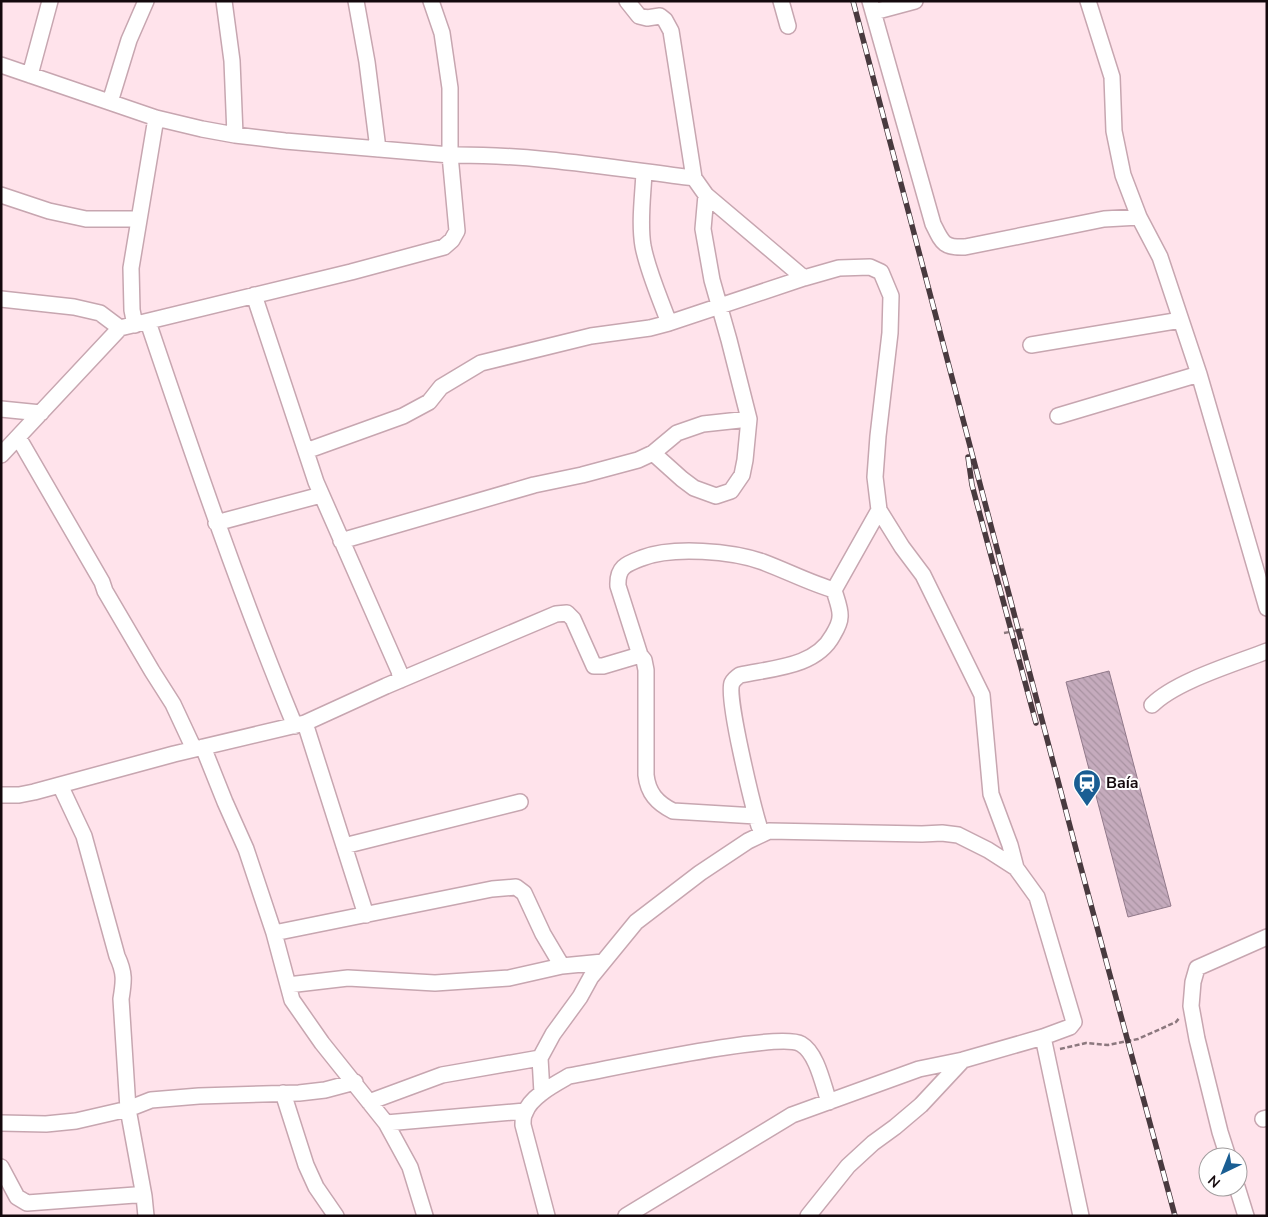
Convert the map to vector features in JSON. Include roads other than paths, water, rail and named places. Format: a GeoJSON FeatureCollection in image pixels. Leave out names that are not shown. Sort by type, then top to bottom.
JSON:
{"type":"FeatureCollection","features":[{"type":"Feature","properties":{"kind":"street"},"geometry":{"type":"LineString","coordinates":[[30,75],[50,1]]}},
{"type":"Feature","properties":{"kind":"street"},"geometry":{"type":"LineString","coordinates":[[110,102],[129,40],[146,1]]}},
{"type":"Feature","properties":{"kind":"street"},"geometry":{"type":"LineString","coordinates":[[224,1],[232,61],[235,135]]}},
{"type":"Feature","properties":{"kind":"street"},"geometry":{"type":"LineString","coordinates":[[356,1],[367,62],[378,149]]}},
{"type":"Feature","properties":{"kind":"street"},"geometry":{"type":"LineString","coordinates":[[1,455],[41,413],[134,325],[351,272],[444,247],[452,240],[457,231],[450,155],[449,74],[442,33],[431,1]]}},
{"type":"Feature","properties":{"kind":"street"},"geometry":{"type":"LineString","coordinates":[[627,1],[639,16],[647,18],[660,16],[665,20],[671,31],[694,178],[706,195],[804,278]]}},
{"type":"Feature","properties":{"kind":"street"},"geometry":{"type":"LineString","coordinates":[[781,1],[788,26]]}},
{"type":"Feature","properties":{"kind":"street"},"geometry":{"type":"LineString","coordinates":[[915,1],[872,6],[933,224],[944,243],[952,247],[965,247],[1104,219],[1140,217]]}},
{"type":"Feature","properties":{"kind":"street"},"geometry":{"type":"LineString","coordinates":[[1088,1],[1112,77],[1114,131],[1123,175],[1140,217],[1160,258],[1199,374],[1267,608]]}},
{"type":"Feature","properties":{"kind":"street"},"geometry":{"type":"LineString","coordinates":[[1,65],[156,118],[235,135],[450,155],[505,156],[694,178]]}},
{"type":"Feature","properties":{"kind":"street"},"geometry":{"type":"LineString","coordinates":[[156,118],[131,268],[134,325],[216,523],[259,640],[300,724],[344,846],[366,915]]}},
{"type":"Feature","properties":{"kind":"street"},"geometry":{"type":"LineString","coordinates":[[644,172],[643,246],[669,323]]}},
{"type":"Feature","properties":{"kind":"street"},"geometry":{"type":"LineString","coordinates":[[1,195],[49,211],[86,219],[139,219]]}},
{"type":"Feature","properties":{"kind":"street"},"geometry":{"type":"LineString","coordinates":[[653,453],[694,488],[716,496],[731,491],[742,475],[749,419],[712,280],[703,229],[706,195]]}},
{"type":"Feature","properties":{"kind":"street"},"geometry":{"type":"LineString","coordinates":[[306,451],[409,413],[429,402],[441,387],[481,363],[591,336],[650,328],[669,323],[839,268],[870,267],[881,272],[891,296],[890,333],[875,477],[878,510],[923,575],[982,695],[991,794],[1010,845],[1016,868],[1036,897],[1074,1022],[1045,1045],[919,1069],[792,1115],[626,1216]]}},
{"type":"Feature","properties":{"kind":"street"},"geometry":{"type":"LineString","coordinates":[[254,295],[321,495],[400,672],[401,680]]}},
{"type":"Feature","properties":{"kind":"street"},"geometry":{"type":"LineString","coordinates":[[1,299],[74,307],[100,313],[134,325]]}},
{"type":"Feature","properties":{"kind":"street"},"geometry":{"type":"LineString","coordinates":[[1031,345],[1181,320]]}},
{"type":"Feature","properties":{"kind":"street"},"geometry":{"type":"LineString","coordinates":[[1058,416],[1199,374]]}},
{"type":"Feature","properties":{"kind":"street"},"geometry":{"type":"LineString","coordinates":[[1,409],[41,413]]}},
{"type":"Feature","properties":{"kind":"street"},"geometry":{"type":"LineString","coordinates":[[341,541],[534,484],[582,475],[638,460],[653,453],[677,433],[703,424],[749,419]]}},
{"type":"Feature","properties":{"kind":"street"},"geometry":{"type":"LineString","coordinates":[[18,437],[102,582],[105,592],[198,748],[225,802],[246,849],[274,933],[292,1000],[322,1043],[386,1123],[410,1167],[426,1216]]}},
{"type":"Feature","properties":{"kind":"street"},"geometry":{"type":"LineString","coordinates":[[216,523],[321,495]]}},
{"type":"Feature","properties":{"kind":"street"},"geometry":{"type":"LineString","coordinates":[[761,834],[732,709],[732,683],[740,675],[801,662],[816,655],[829,643],[836,630],[840,616],[834,590],[878,510]]}},
{"type":"Feature","properties":{"kind":"street"},"geometry":{"type":"LineString","coordinates":[[756,816],[674,811],[653,797],[647,784],[646,775],[646,670],[618,586],[618,577],[624,566],[650,555],[663,552],[702,551],[761,561],[816,585],[834,590]]}},
{"type":"Feature","properties":{"kind":"street"},"geometry":{"type":"LineString","coordinates":[[1,795],[19,795],[34,792],[198,748],[300,724],[556,614],[567,613],[573,619],[594,666],[603,666],[640,655]]}},
{"type":"Feature","properties":{"kind":"street"},"geometry":{"type":"LineString","coordinates":[[1152,705],[1162,696],[1193,680],[1267,651]]}},
{"type":"Feature","properties":{"kind":"street"},"geometry":{"type":"LineString","coordinates":[[60,785],[84,836],[116,956],[122,967],[124,981],[121,999],[128,1109],[146,1216]]}},
{"type":"Feature","properties":{"kind":"street"},"geometry":{"type":"LineString","coordinates":[[344,846],[520,802]]}},
{"type":"Feature","properties":{"kind":"street"},"geometry":{"type":"LineString","coordinates":[[542,1093],[540,1058],[553,1034],[580,997],[591,977],[636,922],[700,873],[761,834],[769,831],[795,830],[913,834],[942,832],[974,842],[1016,868]]}},
{"type":"Feature","properties":{"kind":"street"},"geometry":{"type":"LineString","coordinates":[[274,933],[492,889],[516,887],[524,893],[543,934],[562,966]]}},
{"type":"Feature","properties":{"kind":"street"},"geometry":{"type":"LineString","coordinates":[[1225,1147],[1197,1039],[1191,1006],[1193,982],[1197,968],[1267,937]]}},
{"type":"Feature","properties":{"kind":"street"},"geometry":{"type":"LineString","coordinates":[[288,985],[348,978],[435,983],[509,978],[562,966],[603,962]]}},
{"type":"Feature","properties":{"kind":"street"},"geometry":{"type":"LineString","coordinates":[[547,1216],[523,1125],[525,1111],[542,1093],[569,1076],[718,1049],[791,1042],[802,1045],[812,1055],[829,1102]]}},
{"type":"Feature","properties":{"kind":"street"},"geometry":{"type":"LineString","coordinates":[[1045,1045],[1081,1216]]}},
{"type":"Feature","properties":{"kind":"street"},"geometry":{"type":"LineString","coordinates":[[369,1102],[442,1075],[540,1058]]}},
{"type":"Feature","properties":{"kind":"street"},"geometry":{"type":"LineString","coordinates":[[808,1216],[848,1166],[873,1143],[921,1105],[963,1060]]}},
{"type":"Feature","properties":{"kind":"street"},"geometry":{"type":"LineString","coordinates":[[1,1123],[46,1124],[76,1121],[128,1109],[151,1100],[199,1096],[299,1093],[325,1090],[355,1082]]}},
{"type":"Feature","properties":{"kind":"street"},"geometry":{"type":"LineString","coordinates":[[283,1093],[306,1165],[316,1187],[336,1216]]}},
{"type":"Feature","properties":{"kind":"street"},"geometry":{"type":"LineString","coordinates":[[386,1123],[525,1111]]}},
{"type":"Feature","properties":{"kind":"street"},"geometry":{"type":"LineString","coordinates":[[1,1167],[17,1197],[28,1203],[135,1195],[144,1196]]}},
{"type":"Feature","properties":{"kind":"street"},"geometry":{"type":"LineString","coordinates":[[1240,1197],[1246,1216]]}},
{"type":"Feature","properties":{"kind":"railway"},"geometry":{"type":"LineString","coordinates":[[853,1],[1077,853],[1175,1216]]}},
{"type":"Feature","properties":{"kind":"railway"},"geometry":{"type":"LineString","coordinates":[[968,457],[972,485],[1036,723]]}},
{"type":"Feature","properties":{"kind":"place","name":"Baía"},"geometry":{"type":"Point","coordinates":[1087,807]}}]}
